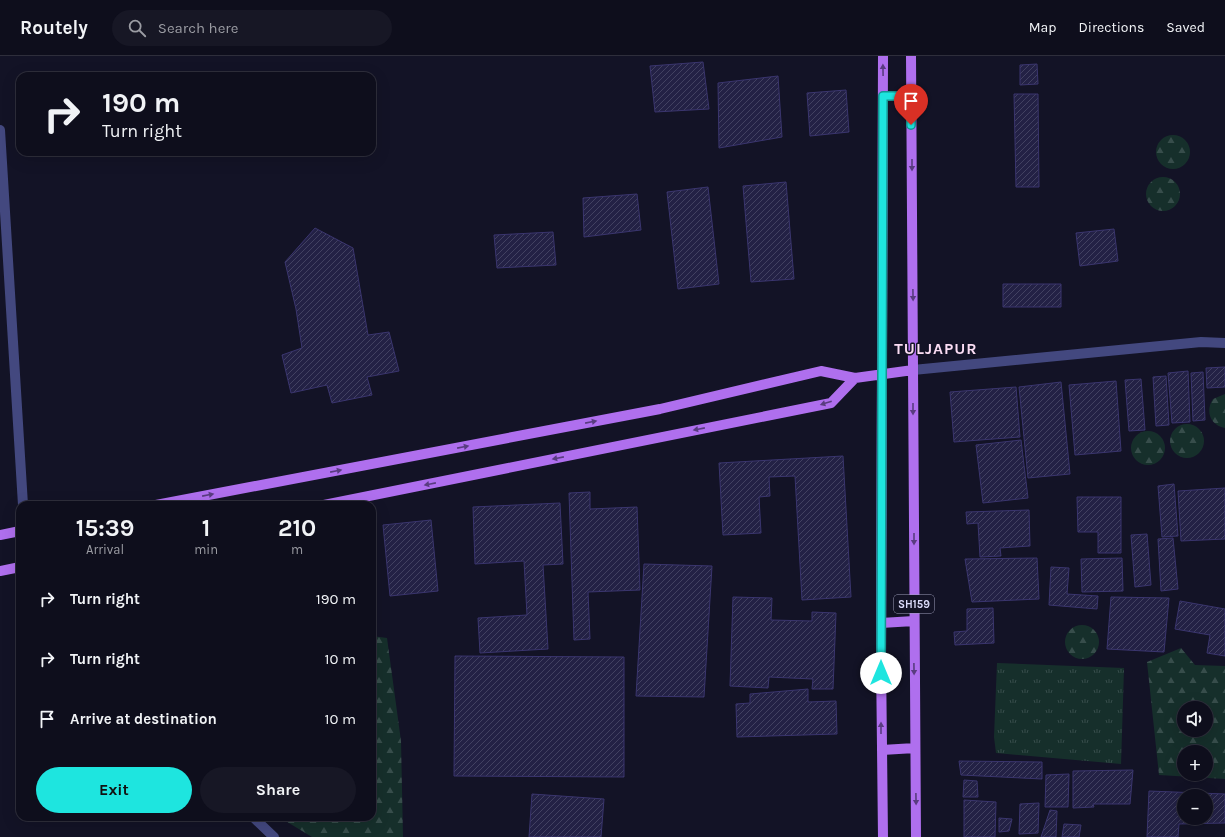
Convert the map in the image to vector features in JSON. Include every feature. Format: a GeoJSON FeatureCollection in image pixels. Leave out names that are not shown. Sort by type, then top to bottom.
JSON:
{"type":"FeatureCollection","features":[{"type":"Feature","properties":{"kind":"main road"},"geometry":{"type":"LineString","coordinates":[[883,56],[883,374]]}},
{"type":"Feature","properties":{"kind":"main road"},"geometry":{"type":"LineString","coordinates":[[177,501],[660,409],[820,371],[855,378],[913,370],[911,56]]}},
{"type":"Feature","properties":{"kind":"main road"},"geometry":{"type":"LineString","coordinates":[[883,96],[911,96]]}},
{"type":"Feature","properties":{"kind":"main road","name":"SH159"},"geometry":{"type":"LineString","coordinates":[[913,370],[916,837]]}},
{"type":"Feature","properties":{"kind":"main road","name":"SH159"},"geometry":{"type":"LineString","coordinates":[[883,374],[881,623],[883,837]]}},
{"type":"Feature","properties":{"kind":"main road"},"geometry":{"type":"LineString","coordinates":[[344,501],[831,402],[855,378]]}},
{"type":"Feature","properties":{"kind":"main road"},"geometry":{"type":"LineString","coordinates":[[0,534],[16,532]]}},
{"type":"Feature","properties":{"kind":"main road"},"geometry":{"type":"LineString","coordinates":[[0,571],[16,567]]}},
{"type":"Feature","properties":{"kind":"main road"},"geometry":{"type":"LineString","coordinates":[[881,623],[914,621]]}},
{"type":"Feature","properties":{"kind":"main road"},"geometry":{"type":"LineString","coordinates":[[882,750],[915,748]]}},
{"type":"Feature","properties":{"kind":"street"},"geometry":{"type":"LineString","coordinates":[[0,130],[23,501]]}},
{"type":"Feature","properties":{"kind":"street"},"geometry":{"type":"LineString","coordinates":[[913,370],[1201,342],[1225,343]]}},
{"type":"Feature","properties":{"kind":"street"},"geometry":{"type":"LineString","coordinates":[[257,821],[274,837]]}},
{"type":"Feature","properties":{"kind":"green space"},"geometry":{"type":"Polygon","coordinates":[[[1170,135],[1176,135],[1180,136],[1187,142],[1190,152],[1189,159],[1183,166],[1176,169],[1170,169],[1166,168],[1159,162],[1156,155],[1156,149],[1157,145],[1163,138],[1170,135]]]}},
{"type":"Feature","properties":{"kind":"green space"},"geometry":{"type":"Polygon","coordinates":[[[1160,177],[1166,177],[1170,178],[1177,184],[1180,194],[1179,201],[1173,208],[1166,211],[1160,211],[1156,210],[1149,204],[1146,197],[1146,191],[1147,187],[1153,180],[1160,177]]]}},
{"type":"Feature","properties":{"kind":"green space"},"geometry":{"type":"Polygon","coordinates":[[[1225,394],[1225,428],[1213,421],[1210,417],[1209,408],[1213,399],[1225,394]]]}},
{"type":"Feature","properties":{"kind":"green space"},"geometry":{"type":"Polygon","coordinates":[[[1184,424],[1190,424],[1194,425],[1201,431],[1204,441],[1203,448],[1197,455],[1190,458],[1184,458],[1180,457],[1173,451],[1170,444],[1170,438],[1171,434],[1177,427],[1184,424]]]}},
{"type":"Feature","properties":{"kind":"green space"},"geometry":{"type":"Polygon","coordinates":[[[1145,431],[1151,431],[1155,432],[1162,438],[1165,448],[1164,455],[1158,462],[1151,465],[1145,465],[1141,464],[1134,458],[1131,451],[1131,445],[1132,441],[1138,434],[1145,431]]]}},
{"type":"Feature","properties":{"kind":"green space"},"geometry":{"type":"Polygon","coordinates":[[[1079,625],[1085,625],[1089,626],[1096,632],[1099,642],[1098,649],[1092,656],[1085,659],[1079,659],[1075,658],[1068,652],[1065,645],[1065,639],[1066,635],[1072,628],[1079,625]]]}},
{"type":"Feature","properties":{"kind":"green space"},"geometry":{"type":"Polygon","coordinates":[[[376,637],[387,638],[401,741],[403,837],[312,837],[286,821],[376,821],[376,637]]]}},
{"type":"Feature","properties":{"kind":"green space"},"geometry":{"type":"Polygon","coordinates":[[[1181,648],[1195,665],[1225,666],[1225,779],[1213,778],[1213,745],[1177,745],[1177,776],[1159,775],[1147,662],[1181,648]]]}},
{"type":"Feature","properties":{"kind":"green space"},"geometry":{"type":"Polygon","coordinates":[[[997,663],[1124,668],[1121,764],[996,753],[994,737],[997,663]]]}},
{"type":"Feature","properties":{"kind":"building"},"geometry":{"type":"Polygon","coordinates":[[[703,62],[709,109],[655,112],[650,66],[703,62]]]}},
{"type":"Feature","properties":{"kind":"building"},"geometry":{"type":"Polygon","coordinates":[[[1037,64],[1038,84],[1020,85],[1020,65],[1037,64]]]}},
{"type":"Feature","properties":{"kind":"building"},"geometry":{"type":"Polygon","coordinates":[[[778,76],[782,137],[719,148],[718,83],[778,76]]]}},
{"type":"Feature","properties":{"kind":"building"},"geometry":{"type":"Polygon","coordinates":[[[846,90],[849,132],[810,136],[807,93],[846,90]]]}},
{"type":"Feature","properties":{"kind":"building"},"geometry":{"type":"Polygon","coordinates":[[[1014,94],[1038,94],[1039,187],[1016,187],[1014,94]]]}},
{"type":"Feature","properties":{"kind":"building"},"geometry":{"type":"Polygon","coordinates":[[[786,182],[794,279],[751,282],[743,186],[786,182]]]}},
{"type":"Feature","properties":{"kind":"building"},"geometry":{"type":"Polygon","coordinates":[[[708,187],[719,284],[678,289],[667,192],[708,187]]]}},
{"type":"Feature","properties":{"kind":"building"},"geometry":{"type":"Polygon","coordinates":[[[637,194],[641,230],[584,237],[583,198],[637,194]]]}},
{"type":"Feature","properties":{"kind":"building"},"geometry":{"type":"Polygon","coordinates":[[[315,228],[353,248],[368,335],[389,332],[399,371],[367,377],[372,395],[332,403],[327,385],[291,393],[282,355],[302,348],[296,309],[285,262],[315,228]]]}},
{"type":"Feature","properties":{"kind":"building"},"geometry":{"type":"Polygon","coordinates":[[[1114,229],[1118,261],[1080,266],[1076,233],[1114,229]]]}},
{"type":"Feature","properties":{"kind":"building"},"geometry":{"type":"Polygon","coordinates":[[[553,232],[556,265],[497,268],[494,235],[553,232]]]}},
{"type":"Feature","properties":{"kind":"building"},"geometry":{"type":"Polygon","coordinates":[[[1003,284],[1061,284],[1061,307],[1003,307],[1003,284]]]}},
{"type":"Feature","properties":{"kind":"building"},"geometry":{"type":"Polygon","coordinates":[[[1225,367],[1225,387],[1207,388],[1206,368],[1225,367]]]}},
{"type":"Feature","properties":{"kind":"building"},"geometry":{"type":"Polygon","coordinates":[[[1188,371],[1190,422],[1172,423],[1168,373],[1188,371]]]}},
{"type":"Feature","properties":{"kind":"building"},"geometry":{"type":"Polygon","coordinates":[[[1203,372],[1205,420],[1193,421],[1191,373],[1203,372]]]}},
{"type":"Feature","properties":{"kind":"building"},"geometry":{"type":"Polygon","coordinates":[[[1166,376],[1169,425],[1156,426],[1153,377],[1166,376]]]}},
{"type":"Feature","properties":{"kind":"building"},"geometry":{"type":"Polygon","coordinates":[[[1141,379],[1145,430],[1129,431],[1125,380],[1141,379]]]}},
{"type":"Feature","properties":{"kind":"building"},"geometry":{"type":"Polygon","coordinates":[[[1116,381],[1121,451],[1075,455],[1069,385],[1116,381]]]}},
{"type":"Feature","properties":{"kind":"building"},"geometry":{"type":"Polygon","coordinates":[[[1061,382],[1070,474],[1028,478],[1019,387],[1061,382]]]}},
{"type":"Feature","properties":{"kind":"building"},"geometry":{"type":"Polygon","coordinates":[[[1016,387],[1020,437],[954,442],[950,392],[1016,387]]]}},
{"type":"Feature","properties":{"kind":"building"},"geometry":{"type":"Polygon","coordinates":[[[1021,440],[1028,498],[983,503],[976,445],[1021,440]]]}},
{"type":"Feature","properties":{"kind":"building"},"geometry":{"type":"Polygon","coordinates":[[[843,456],[851,597],[802,600],[795,476],[769,477],[770,496],[759,497],[761,533],[723,535],[719,463],[843,456]]]}},
{"type":"Feature","properties":{"kind":"building"},"geometry":{"type":"Polygon","coordinates":[[[1174,484],[1178,536],[1162,537],[1158,486],[1174,484]]]}},
{"type":"Feature","properties":{"kind":"building"},"geometry":{"type":"Polygon","coordinates":[[[1225,488],[1225,539],[1181,541],[1178,491],[1225,488]]]}},
{"type":"Feature","properties":{"kind":"building"},"geometry":{"type":"Polygon","coordinates":[[[590,492],[590,509],[637,507],[640,590],[588,592],[590,639],[574,640],[569,493],[590,492]]]}},
{"type":"Feature","properties":{"kind":"building"},"geometry":{"type":"Polygon","coordinates":[[[1077,497],[1121,497],[1121,553],[1098,553],[1098,532],[1078,532],[1077,497]]]}},
{"type":"Feature","properties":{"kind":"building"},"geometry":{"type":"Polygon","coordinates":[[[560,503],[563,564],[543,565],[548,649],[480,653],[478,618],[527,615],[524,561],[475,564],[473,507],[560,503]]]}},
{"type":"Feature","properties":{"kind":"building"},"geometry":{"type":"Polygon","coordinates":[[[1029,510],[1030,546],[1000,548],[1001,556],[980,557],[978,523],[967,524],[966,512],[1029,510]]]}},
{"type":"Feature","properties":{"kind":"building"},"geometry":{"type":"Polygon","coordinates":[[[431,520],[438,591],[390,596],[383,525],[431,520]]]}},
{"type":"Feature","properties":{"kind":"building"},"geometry":{"type":"Polygon","coordinates":[[[1147,534],[1151,585],[1135,587],[1131,535],[1147,534]]]}},
{"type":"Feature","properties":{"kind":"building"},"geometry":{"type":"Polygon","coordinates":[[[1173,538],[1178,589],[1161,591],[1158,539],[1173,538]]]}},
{"type":"Feature","properties":{"kind":"building"},"geometry":{"type":"Polygon","coordinates":[[[1037,558],[1039,599],[972,602],[965,559],[1037,558]]]}},
{"type":"Feature","properties":{"kind":"building"},"geometry":{"type":"Polygon","coordinates":[[[1122,558],[1123,591],[1082,592],[1081,559],[1122,558]]]}},
{"type":"Feature","properties":{"kind":"building"},"geometry":{"type":"Polygon","coordinates":[[[644,564],[712,566],[704,697],[636,696],[644,564]]]}},
{"type":"Feature","properties":{"kind":"building"},"geometry":{"type":"Polygon","coordinates":[[[1051,567],[1069,568],[1067,594],[1098,596],[1097,609],[1049,605],[1051,567]]]}},
{"type":"Feature","properties":{"kind":"building"},"geometry":{"type":"Polygon","coordinates":[[[733,597],[772,598],[771,620],[812,621],[812,612],[836,613],[833,689],[812,689],[813,679],[769,677],[768,688],[730,686],[733,597]]]}},
{"type":"Feature","properties":{"kind":"building"},"geometry":{"type":"Polygon","coordinates":[[[1111,597],[1169,598],[1164,652],[1107,649],[1111,597]]]}},
{"type":"Feature","properties":{"kind":"building"},"geometry":{"type":"Polygon","coordinates":[[[1180,601],[1225,609],[1225,656],[1207,653],[1210,635],[1175,629],[1180,601]]]}},
{"type":"Feature","properties":{"kind":"building"},"geometry":{"type":"Polygon","coordinates":[[[993,608],[994,643],[955,645],[954,632],[967,631],[967,609],[993,608]]]}},
{"type":"Feature","properties":{"kind":"building"},"geometry":{"type":"Polygon","coordinates":[[[455,656],[624,657],[624,777],[454,776],[455,656]]]}},
{"type":"Feature","properties":{"kind":"building"},"geometry":{"type":"Polygon","coordinates":[[[808,689],[808,702],[836,701],[837,734],[737,737],[736,704],[750,703],[750,694],[808,689]]]}},
{"type":"Feature","properties":{"kind":"building"},"geometry":{"type":"Polygon","coordinates":[[[959,761],[1042,762],[1042,779],[961,775],[959,761]]]}},
{"type":"Feature","properties":{"kind":"building"},"geometry":{"type":"Polygon","coordinates":[[[1133,770],[1130,804],[1093,804],[1094,807],[1073,808],[1073,771],[1133,770]]]}},
{"type":"Feature","properties":{"kind":"building"},"geometry":{"type":"Polygon","coordinates":[[[1069,774],[1068,807],[1045,807],[1046,775],[1069,774]]]}},
{"type":"Feature","properties":{"kind":"building"},"geometry":{"type":"Polygon","coordinates":[[[964,780],[977,781],[978,797],[963,797],[964,780]]]}},
{"type":"Feature","properties":{"kind":"building"},"geometry":{"type":"Polygon","coordinates":[[[1149,791],[1177,792],[1178,837],[1147,837],[1149,791]]]}},
{"type":"Feature","properties":{"kind":"building"},"geometry":{"type":"Polygon","coordinates":[[[532,794],[604,799],[601,837],[529,837],[532,794]]]}},
{"type":"Feature","properties":{"kind":"building"},"geometry":{"type":"Polygon","coordinates":[[[1213,794],[1225,794],[1225,823],[1213,823],[1213,794]]]}},
{"type":"Feature","properties":{"kind":"building"},"geometry":{"type":"Polygon","coordinates":[[[964,800],[996,802],[995,837],[964,837],[964,800]]]}},
{"type":"Feature","properties":{"kind":"building"},"geometry":{"type":"Polygon","coordinates":[[[1039,803],[1038,833],[1019,834],[1020,804],[1039,803]]]}},
{"type":"Feature","properties":{"kind":"building"},"geometry":{"type":"Polygon","coordinates":[[[1050,810],[1057,811],[1056,837],[1041,837],[1050,810]]]}},
{"type":"Feature","properties":{"kind":"building"},"geometry":{"type":"Polygon","coordinates":[[[999,818],[1012,819],[1009,831],[999,832],[999,818]]]}},
{"type":"Feature","properties":{"kind":"building"},"geometry":{"type":"Polygon","coordinates":[[[1064,824],[1081,825],[1079,837],[1062,837],[1064,824]]]}},
{"type":"Feature","properties":{"kind":"district","name":"TULJAPUR"},"geometry":{"type":"Point","coordinates":[936,348]}},
{"type":"Feature","properties":{"kind":"route"},"geometry":{"type":"LineString","coordinates":[[881,673],[883,96],[911,96],[911,125]]}}]}
